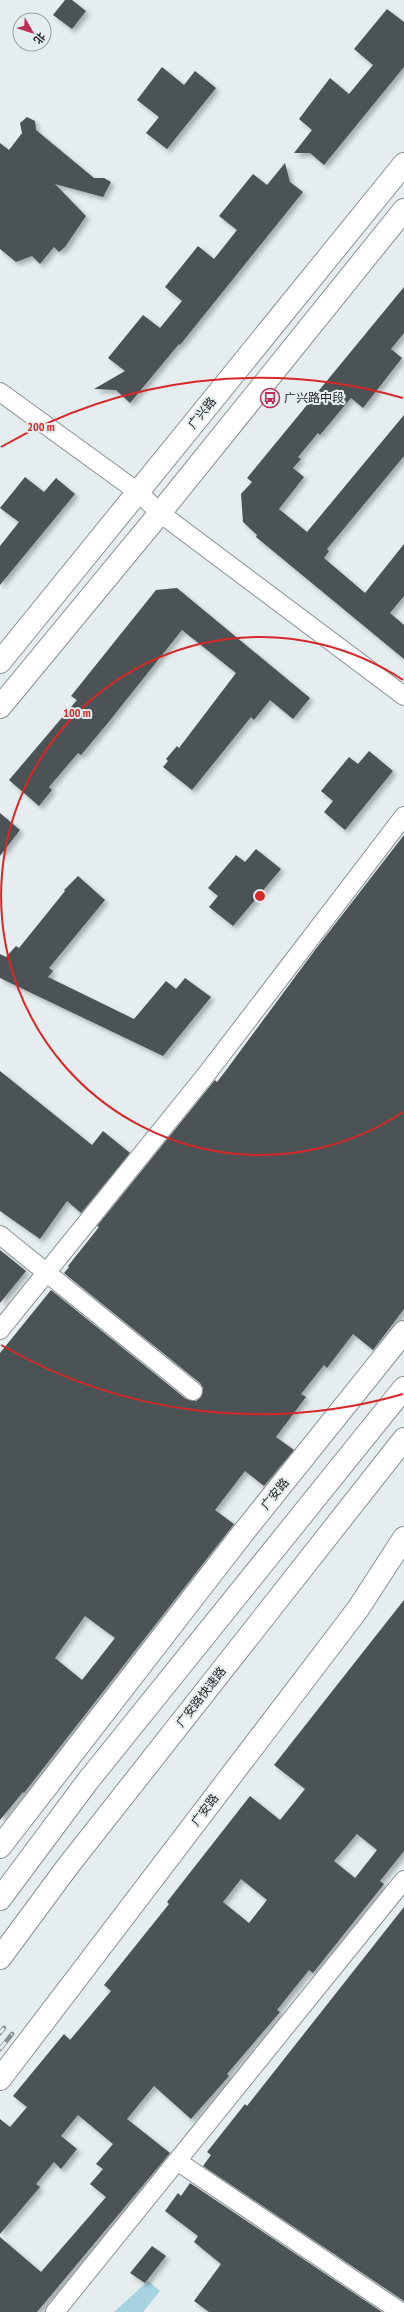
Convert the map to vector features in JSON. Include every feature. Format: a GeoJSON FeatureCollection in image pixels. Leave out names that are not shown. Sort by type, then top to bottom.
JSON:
{"type":"FeatureCollection","features":[{"type":"Feature","properties":{"kind":"main road","name":"广兴路"},"geometry":{"type":"LineString","coordinates":[[0,662],[404,164]]}},
{"type":"Feature","properties":{"kind":"main road"},"geometry":{"type":"LineString","coordinates":[[0,707],[160,514],[404,210]]}},
{"type":"Feature","properties":{"kind":"main road","name":"广安路"},"geometry":{"type":"LineString","coordinates":[[0,1847],[243,1533],[404,1332]]}},
{"type":"Feature","properties":{"kind":"main road"},"geometry":{"type":"LineString","coordinates":[[377,1366],[404,1345]]}},
{"type":"Feature","properties":{"kind":"main road"},"geometry":{"type":"LineString","coordinates":[[0,1899],[87,1782],[404,1388]]}},
{"type":"Feature","properties":{"kind":"main road","name":"广安路快速路"},"geometry":{"type":"LineString","coordinates":[[0,1958],[68,1866],[404,1439]]}},
{"type":"Feature","properties":{"kind":"main road","name":"广安路"},"geometry":{"type":"LineString","coordinates":[[0,2079],[358,1609],[401,1541]]}},
{"type":"Feature","properties":{"kind":"street"},"geometry":{"type":"LineString","coordinates":[[0,392],[138,492],[160,514],[404,696]]}},
{"type":"Feature","properties":{"kind":"street"},"geometry":{"type":"LineString","coordinates":[[0,1330],[205,1076],[404,816]]}},
{"type":"Feature","properties":{"kind":"street"},"geometry":{"type":"LineString","coordinates":[[0,1235],[193,1391]]}},
{"type":"Feature","properties":{"kind":"street"},"geometry":{"type":"LineString","coordinates":[[54,2312],[404,1880]]}},
{"type":"Feature","properties":{"kind":"street"},"geometry":{"type":"LineString","coordinates":[[177,2161],[401,2312]]}},
{"type":"Feature","properties":{"kind":"shaded area"},"geometry":{"type":"Polygon","coordinates":[[[148,2281],[160,2291],[143,2312],[114,2312],[148,2281]]]}},
{"type":"Feature","properties":{"kind":"building"},"geometry":{"type":"Polygon","coordinates":[[[65,0],[72,0],[86,11],[72,29],[53,15],[65,0]]]}},
{"type":"Feature","properties":{"kind":"building"},"geometry":{"type":"Polygon","coordinates":[[[387,9],[404,22],[404,67],[324,165],[310,153],[294,153],[312,130],[299,119],[330,78],[349,94],[373,65],[354,49],[387,9]]]}},
{"type":"Feature","properties":{"kind":"building"},"geometry":{"type":"Polygon","coordinates":[[[162,67],[184,85],[195,71],[216,88],[167,149],[146,133],[159,117],[137,100],[162,67]]]}},
{"type":"Feature","properties":{"kind":"building"},"geometry":{"type":"Polygon","coordinates":[[[27,117],[35,121],[36,130],[94,178],[104,178],[111,182],[103,197],[55,184],[86,216],[65,247],[59,252],[54,247],[40,264],[32,256],[16,262],[0,249],[0,143],[9,150],[22,133],[20,123],[27,117]]]}},
{"type":"Feature","properties":{"kind":"building"},"geometry":{"type":"Polygon","coordinates":[[[285,163],[290,182],[303,192],[180,345],[179,344],[130,403],[116,390],[94,389],[125,371],[108,358],[143,315],[160,328],[182,301],[165,287],[198,246],[214,259],[237,230],[219,216],[253,174],[267,185],[285,163]]]}},
{"type":"Feature","properties":{"kind":"building"},"geometry":{"type":"Polygon","coordinates":[[[404,287],[404,333],[391,349],[402,358],[363,408],[351,398],[320,435],[318,433],[298,457],[301,459],[293,468],[304,477],[279,509],[307,532],[404,415],[404,456],[327,549],[329,551],[324,558],[365,593],[404,544],[404,596],[390,613],[404,625],[404,659],[256,537],[257,535],[243,522],[241,494],[252,482],[247,478],[404,287]]]}},
{"type":"Feature","properties":{"kind":"building"},"geometry":{"type":"Polygon","coordinates":[[[25,477],[44,492],[56,478],[75,494],[0,585],[0,546],[19,522],[0,508],[25,477]]]}},
{"type":"Feature","properties":{"kind":"building"},"geometry":{"type":"Polygon","coordinates":[[[177,588],[310,698],[293,719],[270,700],[254,720],[251,717],[192,790],[163,767],[168,761],[166,759],[177,746],[179,748],[236,673],[182,630],[81,755],[78,753],[49,787],[52,790],[39,806],[9,780],[77,700],[71,696],[156,590],[177,588]]]}},
{"type":"Feature","properties":{"kind":"building"},"geometry":{"type":"Polygon","coordinates":[[[369,751],[393,771],[345,830],[324,812],[333,801],[321,791],[349,757],[358,764],[369,751]]]}},
{"type":"Feature","properties":{"kind":"building"},"geometry":{"type":"Polygon","coordinates":[[[0,813],[20,830],[0,856],[0,813]]]}},
{"type":"Feature","properties":{"kind":"building"},"geometry":{"type":"Polygon","coordinates":[[[404,835],[404,1309],[373,1350],[353,1334],[327,1368],[324,1365],[301,1394],[306,1397],[276,1437],[294,1450],[264,1486],[245,1471],[215,1510],[234,1524],[24,1793],[23,1792],[0,1820],[0,1353],[51,1290],[186,1399],[196,1401],[201,1397],[203,1388],[200,1383],[64,1273],[99,1227],[97,1226],[215,1080],[217,1082],[315,950],[404,835]],[[85,1616],[55,1658],[82,1680],[115,1638],[85,1616]]]}},
{"type":"Feature","properties":{"kind":"building"},"geometry":{"type":"Polygon","coordinates":[[[256,849],[281,869],[233,926],[209,907],[218,896],[208,888],[236,855],[245,862],[256,849]]]}},
{"type":"Feature","properties":{"kind":"building"},"geometry":{"type":"Polygon","coordinates":[[[78,876],[105,900],[49,968],[53,971],[48,977],[134,1019],[166,981],[176,989],[185,978],[211,997],[163,1056],[0,978],[0,954],[6,957],[16,946],[19,948],[65,891],[64,890],[78,876]]]}},
{"type":"Feature","properties":{"kind":"building"},"geometry":{"type":"Polygon","coordinates":[[[0,1071],[92,1145],[103,1131],[130,1153],[81,1213],[67,1201],[40,1239],[0,1211],[0,1071]]]}},
{"type":"Feature","properties":{"kind":"building"},"geometry":{"type":"Polygon","coordinates":[[[0,1250],[26,1271],[0,1303],[0,1250]]]}},
{"type":"Feature","properties":{"kind":"building"},"geometry":{"type":"Polygon","coordinates":[[[404,1600],[404,1851],[380,1881],[384,1884],[313,1973],[309,1970],[277,2010],[280,2012],[227,2074],[229,2076],[191,2119],[154,2086],[127,2119],[170,2153],[37,2312],[0,2312],[0,2237],[41,2272],[106,2197],[90,2184],[103,2169],[96,2164],[113,2144],[78,2115],[61,2136],[77,2149],[61,2169],[54,2162],[36,2184],[40,2187],[0,2234],[0,2119],[10,2127],[27,2107],[13,2096],[64,2034],[70,2040],[111,1991],[104,1985],[169,1904],[167,1902],[250,1796],[280,1820],[305,1789],[274,1765],[404,1600]],[[357,1834],[334,1861],[355,1878],[377,1850],[357,1834]],[[241,1879],[223,1902],[249,1923],[267,1900],[241,1879]]]}},
{"type":"Feature","properties":{"kind":"building"},"geometry":{"type":"Polygon","coordinates":[[[404,1907],[404,2301],[203,2166],[211,2155],[207,2152],[245,2104],[247,2106],[404,1907]]]}},
{"type":"Feature","properties":{"kind":"building"},"geometry":{"type":"Polygon","coordinates":[[[190,2183],[382,2312],[209,2312],[194,2301],[221,2264],[194,2242],[198,2236],[165,2211],[178,2193],[181,2196],[190,2183]]]}},
{"type":"Feature","properties":{"kind":"building"},"geometry":{"type":"Polygon","coordinates":[[[152,2246],[166,2256],[145,2283],[130,2273],[152,2246]]]}},
{"type":"Feature","properties":{"kind":"railway"},"geometry":{"type":"LineString","coordinates":[[0,2033],[4,2028]]}},
{"type":"Feature","properties":{"kind":"railway"},"geometry":{"type":"LineString","coordinates":[[0,2049],[12,2034]]}},
{"type":"Feature","properties":{"kind":"place","name":"广兴路中段"},"geometry":{"type":"Point","coordinates":[270,398]}}]}
